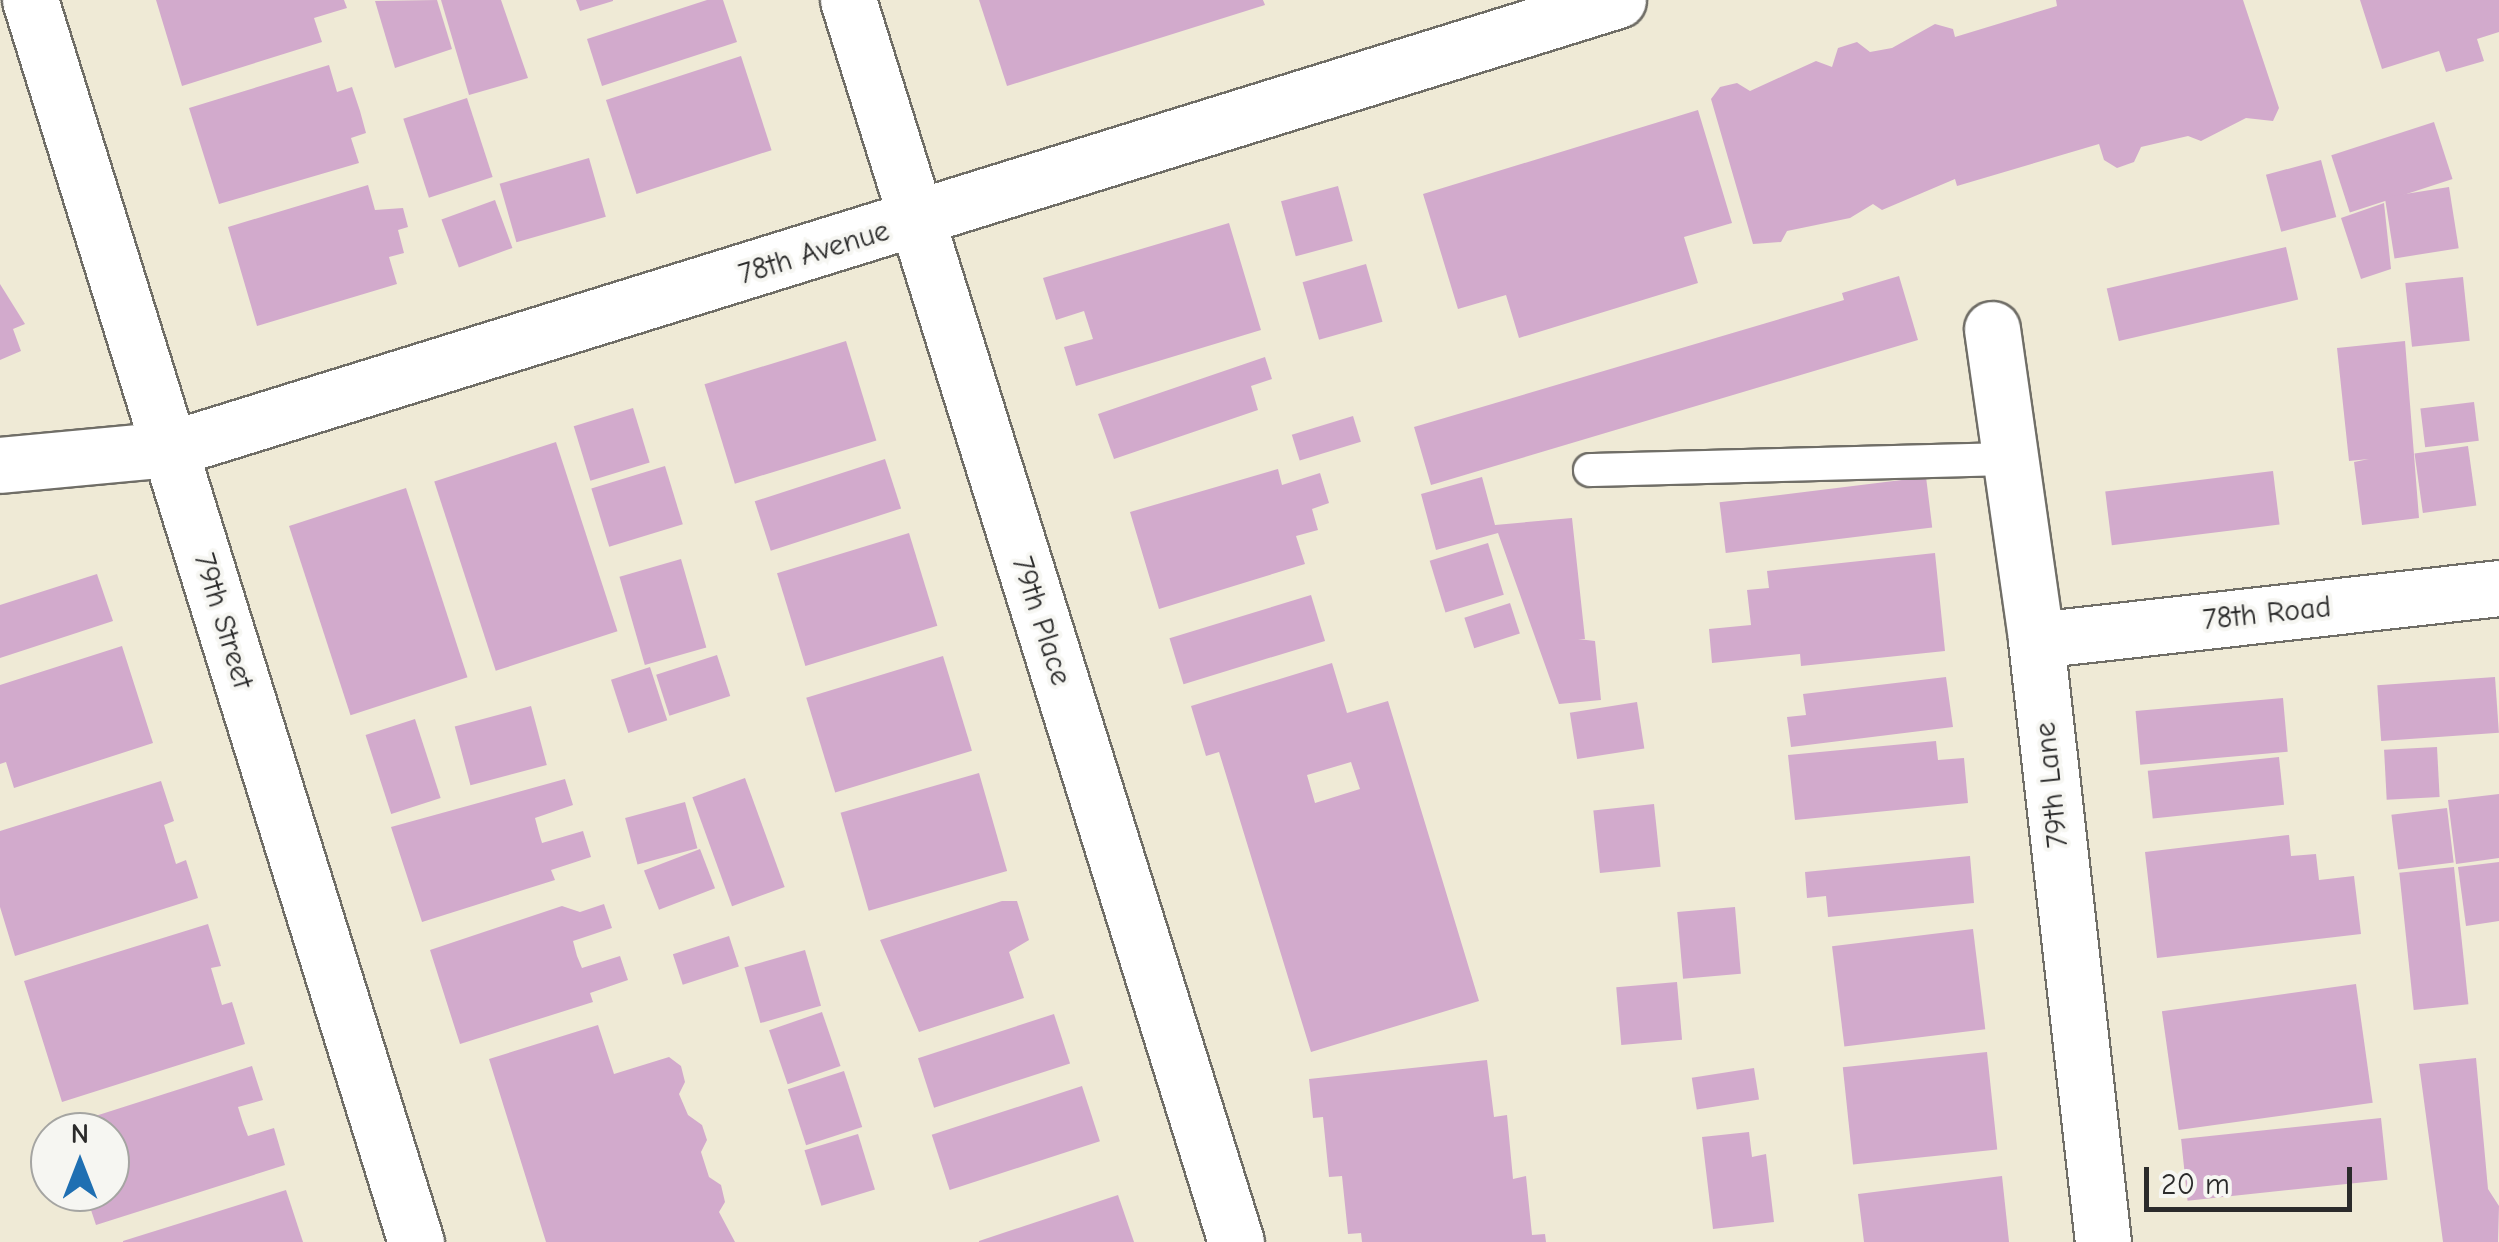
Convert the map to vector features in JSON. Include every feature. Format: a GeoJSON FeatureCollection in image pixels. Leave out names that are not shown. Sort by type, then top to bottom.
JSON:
{"type":"FeatureCollection","features":[{"type":"Feature","properties":{"kind":"street","name":"79th Street"},"geometry":{"type":"LineString","coordinates":[[30,0],[416,1242]]}},
{"type":"Feature","properties":{"kind":"street","name":"79th Place"},"geometry":{"type":"LineString","coordinates":[[848,0],[1236,1242]]}},
{"type":"Feature","properties":{"kind":"street","name":"78th Avenue"},"geometry":{"type":"LineString","coordinates":[[0,465],[170,449],[915,223],[1618,0]]}},
{"type":"Feature","properties":{"kind":"street","name":"79th Lane"},"geometry":{"type":"LineString","coordinates":[[1992,328],[2036,640],[2102,1242]]}},
{"type":"Feature","properties":{"kind":"street","name":"78th Road"},"geometry":{"type":"LineString","coordinates":[[2036,640],[2499,588]]}},
{"type":"Feature","properties":{"kind":"lane"},"geometry":{"type":"LineString","coordinates":[[1590,470],[2010,460]]}},
{"type":"Feature","properties":{"kind":"building"},"geometry":{"type":"Polygon","coordinates":[[[156,0],[344,0],[347,8],[314,18],[322,42],[182,86],[156,0]]]}},
{"type":"Feature","properties":{"kind":"building"},"geometry":{"type":"Polygon","coordinates":[[[437,0],[452,49],[395,68],[375,1],[437,0]]]}},
{"type":"Feature","properties":{"kind":"building"},"geometry":{"type":"Polygon","coordinates":[[[441,0],[501,0],[528,78],[469,95],[441,0]]]}},
{"type":"Feature","properties":{"kind":"building"},"geometry":{"type":"Polygon","coordinates":[[[576,0],[613,0],[613,1],[580,11],[576,0]]]}},
{"type":"Feature","properties":{"kind":"building"},"geometry":{"type":"Polygon","coordinates":[[[707,0],[723,0],[737,42],[602,86],[587,39],[707,0]]]}},
{"type":"Feature","properties":{"kind":"building"},"geometry":{"type":"Polygon","coordinates":[[[979,0],[1263,0],[1265,5],[1007,86],[979,0]]]}},
{"type":"Feature","properties":{"kind":"building"},"geometry":{"type":"Polygon","coordinates":[[[2056,0],[2243,0],[2279,108],[2273,121],[2246,118],[2201,141],[2188,136],[2141,147],[2134,162],[2117,168],[2104,160],[2099,144],[1957,186],[1955,179],[1882,210],[1873,204],[1850,218],[1787,231],[1781,242],[1753,244],[1711,99],[1720,87],[1737,83],[1750,91],[1816,61],[1832,67],[1838,48],[1857,42],[1870,52],[1892,48],[1935,24],[1953,29],[1955,37],[2057,6],[2056,0]]]}},
{"type":"Feature","properties":{"kind":"building"},"geometry":{"type":"Polygon","coordinates":[[[2360,0],[2499,0],[2499,32],[2477,39],[2484,61],[2446,72],[2439,51],[2382,69],[2360,0]]]}},
{"type":"Feature","properties":{"kind":"building"},"geometry":{"type":"Polygon","coordinates":[[[741,56],[772,150],[637,194],[606,100],[741,56]]]}},
{"type":"Feature","properties":{"kind":"building"},"geometry":{"type":"Polygon","coordinates":[[[329,65],[337,92],[352,87],[360,111],[366,133],[351,138],[359,163],[219,204],[189,108],[329,65]]]}},
{"type":"Feature","properties":{"kind":"building"},"geometry":{"type":"Polygon","coordinates":[[[467,98],[493,177],[429,198],[403,119],[467,98]]]}},
{"type":"Feature","properties":{"kind":"building"},"geometry":{"type":"Polygon","coordinates":[[[1698,110],[1732,223],[1684,237],[1698,283],[1519,338],[1506,295],[1458,309],[1423,194],[1698,110]]]}},
{"type":"Feature","properties":{"kind":"building"},"geometry":{"type":"Polygon","coordinates":[[[2434,122],[2453,179],[2350,212],[2331,155],[2434,122]]]}},
{"type":"Feature","properties":{"kind":"building"},"geometry":{"type":"Polygon","coordinates":[[[589,158],[606,217],[516,242],[500,184],[589,158]]]}},
{"type":"Feature","properties":{"kind":"building"},"geometry":{"type":"Polygon","coordinates":[[[2321,160],[2336,217],[2281,232],[2266,175],[2321,160]]]}},
{"type":"Feature","properties":{"kind":"building"},"geometry":{"type":"Polygon","coordinates":[[[368,185],[375,210],[403,208],[408,227],[398,230],[404,253],[389,257],[397,284],[257,326],[228,227],[368,185]]]}},
{"type":"Feature","properties":{"kind":"building"},"geometry":{"type":"Polygon","coordinates":[[[1338,186],[1353,241],[1296,256],[1281,201],[1338,186]]]}},
{"type":"Feature","properties":{"kind":"building"},"geometry":{"type":"Polygon","coordinates":[[[2449,187],[2459,248],[2394,258],[2385,197],[2449,187]]]}},
{"type":"Feature","properties":{"kind":"building"},"geometry":{"type":"Polygon","coordinates":[[[495,200],[512,248],[459,267],[441,219],[495,200]]]}},
{"type":"Feature","properties":{"kind":"building"},"geometry":{"type":"Polygon","coordinates":[[[2384,203],[2391,269],[2361,279],[2341,218],[2384,203]]]}},
{"type":"Feature","properties":{"kind":"building"},"geometry":{"type":"Polygon","coordinates":[[[1229,223],[1261,330],[1076,386],[1064,347],[1093,339],[1084,311],[1056,320],[1043,278],[1229,223]]]}},
{"type":"Feature","properties":{"kind":"building"},"geometry":{"type":"Polygon","coordinates":[[[2286,247],[2298,300],[2119,341],[2107,288],[2286,247]]]}},
{"type":"Feature","properties":{"kind":"building"},"geometry":{"type":"Polygon","coordinates":[[[1366,264],[1383,322],[1319,340],[1303,282],[1366,264]]]}},
{"type":"Feature","properties":{"kind":"building"},"geometry":{"type":"Polygon","coordinates":[[[1899,276],[1918,340],[1431,485],[1414,427],[1844,300],[1842,293],[1899,276]]]}},
{"type":"Feature","properties":{"kind":"building"},"geometry":{"type":"Polygon","coordinates":[[[2463,277],[2470,341],[2412,347],[2405,283],[2463,277]]]}},
{"type":"Feature","properties":{"kind":"building"},"geometry":{"type":"Polygon","coordinates":[[[0,284],[25,324],[13,329],[21,351],[0,360],[0,284]]]}},
{"type":"Feature","properties":{"kind":"building"},"geometry":{"type":"Polygon","coordinates":[[[846,341],[876,440],[735,484],[704,384],[846,341]]]}},
{"type":"Feature","properties":{"kind":"building"},"geometry":{"type":"Polygon","coordinates":[[[2405,341],[2419,518],[2362,525],[2354,462],[2369,459],[2349,461],[2337,348],[2405,341]]]}},
{"type":"Feature","properties":{"kind":"building"},"geometry":{"type":"Polygon","coordinates":[[[1265,357],[1272,379],[1251,386],[1258,410],[1114,459],[1098,414],[1265,357]]]}},
{"type":"Feature","properties":{"kind":"building"},"geometry":{"type":"Polygon","coordinates":[[[2474,402],[2479,441],[2425,447],[2420,409],[2474,402]]]}},
{"type":"Feature","properties":{"kind":"building"},"geometry":{"type":"Polygon","coordinates":[[[633,408],[650,463],[590,481],[574,426],[633,408]]]}},
{"type":"Feature","properties":{"kind":"building"},"geometry":{"type":"Polygon","coordinates":[[[1353,416],[1361,442],[1300,461],[1292,435],[1353,416]]]}},
{"type":"Feature","properties":{"kind":"building"},"geometry":{"type":"Polygon","coordinates":[[[556,442],[617,631],[496,671],[434,482],[556,442]]]}},
{"type":"Feature","properties":{"kind":"building"},"geometry":{"type":"Polygon","coordinates":[[[2468,446],[2476,505],[2423,513],[2415,454],[2468,446]]]}},
{"type":"Feature","properties":{"kind":"building"},"geometry":{"type":"Polygon","coordinates":[[[885,459],[901,508],[771,551],[755,501],[885,459]]]}},
{"type":"Feature","properties":{"kind":"building"},"geometry":{"type":"Polygon","coordinates":[[[665,466],[683,524],[609,547],[591,489],[665,466]]]}},
{"type":"Feature","properties":{"kind":"building"},"geometry":{"type":"Polygon","coordinates":[[[1278,469],[1282,485],[1320,473],[1329,503],[1312,509],[1318,530],[1296,536],[1305,564],[1159,609],[1130,512],[1278,469]]]}},
{"type":"Feature","properties":{"kind":"building"},"geometry":{"type":"Polygon","coordinates":[[[2273,471],[2280,525],[2112,545],[2105,492],[2273,471]]]}},
{"type":"Feature","properties":{"kind":"building"},"geometry":{"type":"Polygon","coordinates":[[[1482,477],[1495,525],[1572,518],[1585,639],[1578,639],[1595,641],[1601,700],[1559,704],[1498,533],[1436,550],[1421,494],[1482,477]]]}},
{"type":"Feature","properties":{"kind":"building"},"geometry":{"type":"Polygon","coordinates":[[[1926,477],[1932,528],[1726,553],[1720,502],[1926,477]]]}},
{"type":"Feature","properties":{"kind":"building"},"geometry":{"type":"Polygon","coordinates":[[[406,488],[467,677],[351,715],[289,526],[406,488]]]}},
{"type":"Feature","properties":{"kind":"building"},"geometry":{"type":"Polygon","coordinates":[[[909,533],[937,626],[805,666],[777,573],[909,533]]]}},
{"type":"Feature","properties":{"kind":"building"},"geometry":{"type":"Polygon","coordinates":[[[1488,543],[1504,595],[1445,612],[1430,561],[1488,543]]]}},
{"type":"Feature","properties":{"kind":"building"},"geometry":{"type":"Polygon","coordinates":[[[1935,553],[1945,651],[1801,666],[1800,654],[1712,663],[1709,629],[1751,625],[1747,590],[1769,588],[1767,571],[1935,553]]]}},
{"type":"Feature","properties":{"kind":"building"},"geometry":{"type":"Polygon","coordinates":[[[681,559],[706,647],[645,665],[619,577],[681,559]]]}},
{"type":"Feature","properties":{"kind":"building"},"geometry":{"type":"Polygon","coordinates":[[[97,574],[113,621],[0,658],[0,605],[97,574]]]}},
{"type":"Feature","properties":{"kind":"building"},"geometry":{"type":"Polygon","coordinates":[[[1311,595],[1325,641],[1184,684],[1169,638],[1311,595]]]}},
{"type":"Feature","properties":{"kind":"building"},"geometry":{"type":"Polygon","coordinates":[[[1510,603],[1520,633],[1474,648],[1464,618],[1510,603]]]}},
{"type":"Feature","properties":{"kind":"building"},"geometry":{"type":"Polygon","coordinates":[[[122,646],[153,743],[14,788],[6,762],[0,764],[0,685],[122,646]]]}},
{"type":"Feature","properties":{"kind":"building"},"geometry":{"type":"Polygon","coordinates":[[[717,655],[730,696],[669,716],[656,675],[717,655]]]}},
{"type":"Feature","properties":{"kind":"building"},"geometry":{"type":"Polygon","coordinates":[[[943,656],[972,751],[835,792],[806,698],[943,656]]]}},
{"type":"Feature","properties":{"kind":"building"},"geometry":{"type":"Polygon","coordinates":[[[1332,663],[1347,713],[1388,701],[1479,1001],[1311,1052],[1219,752],[1206,756],[1191,706],[1332,663]],[[1351,762],[1307,775],[1315,803],[1360,789],[1351,762]]]}},
{"type":"Feature","properties":{"kind":"building"},"geometry":{"type":"Polygon","coordinates":[[[650,667],[667,720],[628,733],[611,680],[650,667]]]}},
{"type":"Feature","properties":{"kind":"building"},"geometry":{"type":"Polygon","coordinates":[[[1946,677],[1953,727],[1791,747],[1787,717],[1806,715],[1803,694],[1946,677]]]}},
{"type":"Feature","properties":{"kind":"building"},"geometry":{"type":"Polygon","coordinates":[[[2495,677],[2499,733],[2381,741],[2377,685],[2495,677]]]}},
{"type":"Feature","properties":{"kind":"building"},"geometry":{"type":"Polygon","coordinates":[[[2283,698],[2288,752],[2140,765],[2136,711],[2283,698]]]}},
{"type":"Feature","properties":{"kind":"building"},"geometry":{"type":"Polygon","coordinates":[[[1637,702],[1644,748],[1577,759],[1570,713],[1637,702]]]}},
{"type":"Feature","properties":{"kind":"building"},"geometry":{"type":"Polygon","coordinates":[[[531,706],[547,765],[470,785],[455,726],[531,706]]]}},
{"type":"Feature","properties":{"kind":"building"},"geometry":{"type":"Polygon","coordinates":[[[415,719],[441,798],[391,814],[366,735],[415,719]]]}},
{"type":"Feature","properties":{"kind":"building"},"geometry":{"type":"Polygon","coordinates":[[[1936,741],[1938,760],[1964,758],[1968,803],[1795,820],[1788,755],[1936,741]]]}},
{"type":"Feature","properties":{"kind":"building"},"geometry":{"type":"Polygon","coordinates":[[[2437,747],[2440,797],[2387,800],[2384,750],[2437,747]]]}},
{"type":"Feature","properties":{"kind":"building"},"geometry":{"type":"Polygon","coordinates":[[[2279,757],[2284,805],[2153,819],[2148,771],[2279,757]]]}},
{"type":"Feature","properties":{"kind":"building"},"geometry":{"type":"Polygon","coordinates":[[[979,773],[1007,871],[869,911],[841,813],[979,773]]]}},
{"type":"Feature","properties":{"kind":"building"},"geometry":{"type":"Polygon","coordinates":[[[745,778],[785,887],[732,906],[692,797],[745,778]]]}},
{"type":"Feature","properties":{"kind":"building"},"geometry":{"type":"Polygon","coordinates":[[[565,779],[573,805],[535,818],[542,843],[583,831],[591,857],[551,870],[555,880],[422,922],[391,827],[565,779]]]}},
{"type":"Feature","properties":{"kind":"building"},"geometry":{"type":"Polygon","coordinates":[[[161,781],[174,821],[164,825],[176,864],[186,860],[198,898],[15,956],[0,907],[0,831],[161,781]]]}},
{"type":"Feature","properties":{"kind":"building"},"geometry":{"type":"Polygon","coordinates":[[[2499,794],[2499,858],[2456,864],[2448,800],[2499,794]]]}},
{"type":"Feature","properties":{"kind":"building"},"geometry":{"type":"Polygon","coordinates":[[[685,802],[697,848],[638,864],[625,818],[685,802]]]}},
{"type":"Feature","properties":{"kind":"building"},"geometry":{"type":"Polygon","coordinates":[[[1654,804],[1661,867],[1600,873],[1593,810],[1654,804]]]}},
{"type":"Feature","properties":{"kind":"building"},"geometry":{"type":"Polygon","coordinates":[[[2447,808],[2454,863],[2398,869],[2391,815],[2447,808]]]}},
{"type":"Feature","properties":{"kind":"building"},"geometry":{"type":"Polygon","coordinates":[[[2289,835],[2291,856],[2316,854],[2319,880],[2354,876],[2361,934],[2157,958],[2145,852],[2289,835]]]}},
{"type":"Feature","properties":{"kind":"building"},"geometry":{"type":"Polygon","coordinates":[[[700,849],[715,888],[659,910],[644,871],[700,849]]]}},
{"type":"Feature","properties":{"kind":"building"},"geometry":{"type":"Polygon","coordinates":[[[1970,856],[1974,903],[1828,917],[1826,896],[1807,898],[1805,872],[1970,856]]]}},
{"type":"Feature","properties":{"kind":"building"},"geometry":{"type":"Polygon","coordinates":[[[2499,862],[2499,921],[2466,926],[2458,867],[2499,862]]]}},
{"type":"Feature","properties":{"kind":"building"},"geometry":{"type":"Polygon","coordinates":[[[2454,867],[2468,1004],[2414,1010],[2399,873],[2454,867]]]}},
{"type":"Feature","properties":{"kind":"building"},"geometry":{"type":"Polygon","coordinates":[[[1002,901],[1017,901],[1029,940],[1009,952],[1024,998],[919,1032],[880,940],[1002,901]]]}},
{"type":"Feature","properties":{"kind":"building"},"geometry":{"type":"Polygon","coordinates":[[[604,904],[612,928],[573,941],[577,956],[582,968],[620,956],[628,980],[590,993],[593,1002],[460,1044],[430,950],[562,906],[580,912],[604,904]]]}},
{"type":"Feature","properties":{"kind":"building"},"geometry":{"type":"Polygon","coordinates":[[[1735,907],[1741,974],[1683,979],[1677,912],[1735,907]]]}},
{"type":"Feature","properties":{"kind":"building"},"geometry":{"type":"Polygon","coordinates":[[[208,924],[221,966],[211,968],[222,1005],[232,1002],[245,1044],[62,1102],[24,981],[208,924]]]}},
{"type":"Feature","properties":{"kind":"building"},"geometry":{"type":"Polygon","coordinates":[[[1973,929],[1985,1029],[1844,1047],[1832,946],[1973,929]]]}},
{"type":"Feature","properties":{"kind":"building"},"geometry":{"type":"Polygon","coordinates":[[[729,936],[739,966],[683,985],[673,954],[729,936]]]}},
{"type":"Feature","properties":{"kind":"building"},"geometry":{"type":"Polygon","coordinates":[[[805,950],[821,1006],[760,1023],[744,967],[805,950]]]}},
{"type":"Feature","properties":{"kind":"building"},"geometry":{"type":"Polygon","coordinates":[[[1677,982],[1682,1040],[1621,1045],[1616,987],[1677,982]]]}},
{"type":"Feature","properties":{"kind":"building"},"geometry":{"type":"Polygon","coordinates":[[[2356,984],[2373,1103],[2179,1130],[2162,1011],[2356,984]]]}},
{"type":"Feature","properties":{"kind":"building"},"geometry":{"type":"Polygon","coordinates":[[[822,1012],[841,1066],[788,1084],[769,1030],[822,1012]]]}},
{"type":"Feature","properties":{"kind":"building"},"geometry":{"type":"Polygon","coordinates":[[[1054,1014],[1070,1063],[934,1108],[918,1058],[1054,1014]]]}},
{"type":"Feature","properties":{"kind":"building"},"geometry":{"type":"Polygon","coordinates":[[[598,1025],[614,1074],[669,1057],[681,1066],[685,1082],[679,1094],[688,1115],[702,1125],[707,1140],[701,1152],[709,1177],[721,1185],[725,1202],[719,1212],[735,1242],[546,1242],[489,1059],[598,1025]]]}},
{"type":"Feature","properties":{"kind":"building"},"geometry":{"type":"Polygon","coordinates":[[[1987,1052],[1997,1149],[1853,1165],[1843,1067],[1987,1052]]]}},
{"type":"Feature","properties":{"kind":"building"},"geometry":{"type":"Polygon","coordinates":[[[2476,1058],[2488,1189],[2499,1206],[2498,1242],[2443,1242],[2419,1064],[2476,1058]]]}},
{"type":"Feature","properties":{"kind":"building"},"geometry":{"type":"Polygon","coordinates":[[[1487,1060],[1494,1117],[1507,1115],[1513,1179],[1526,1176],[1532,1235],[1545,1234],[1546,1242],[1362,1242],[1361,1233],[1348,1234],[1342,1176],[1329,1177],[1323,1117],[1313,1118],[1309,1079],[1487,1060]]]}},
{"type":"Feature","properties":{"kind":"building"},"geometry":{"type":"Polygon","coordinates":[[[252,1066],[263,1100],[238,1107],[243,1123],[248,1136],[274,1128],[285,1165],[96,1225],[92,1212],[130,1212],[130,1112],[108,1112],[252,1066]]]}},
{"type":"Feature","properties":{"kind":"building"},"geometry":{"type":"Polygon","coordinates":[[[1754,1068],[1759,1100],[1697,1109],[1692,1078],[1754,1068]]]}},
{"type":"Feature","properties":{"kind":"building"},"geometry":{"type":"Polygon","coordinates":[[[844,1071],[862,1127],[806,1145],[788,1089],[844,1071]]]}},
{"type":"Feature","properties":{"kind":"building"},"geometry":{"type":"Polygon","coordinates":[[[1082,1086],[1100,1141],[950,1190],[932,1135],[1082,1086]]]}},
{"type":"Feature","properties":{"kind":"building"},"geometry":{"type":"Polygon","coordinates":[[[2381,1118],[2387,1180],[2188,1201],[2181,1139],[2381,1118]]]}},
{"type":"Feature","properties":{"kind":"building"},"geometry":{"type":"Polygon","coordinates":[[[1749,1132],[1752,1157],[1766,1154],[1774,1222],[1713,1229],[1702,1137],[1749,1132]]]}},
{"type":"Feature","properties":{"kind":"building"},"geometry":{"type":"Polygon","coordinates":[[[858,1134],[875,1189],[821,1206],[804,1150],[858,1134]]]}},
{"type":"Feature","properties":{"kind":"building"},"geometry":{"type":"Polygon","coordinates":[[[2002,1176],[2009,1242],[1864,1242],[1858,1194],[2002,1176]]]}},
{"type":"Feature","properties":{"kind":"building"},"geometry":{"type":"Polygon","coordinates":[[[286,1190],[303,1242],[123,1242],[123,1241],[286,1190]]]}},
{"type":"Feature","properties":{"kind":"building"},"geometry":{"type":"Polygon","coordinates":[[[1118,1195],[1134,1242],[979,1242],[979,1241],[1118,1195]]]}}]}
